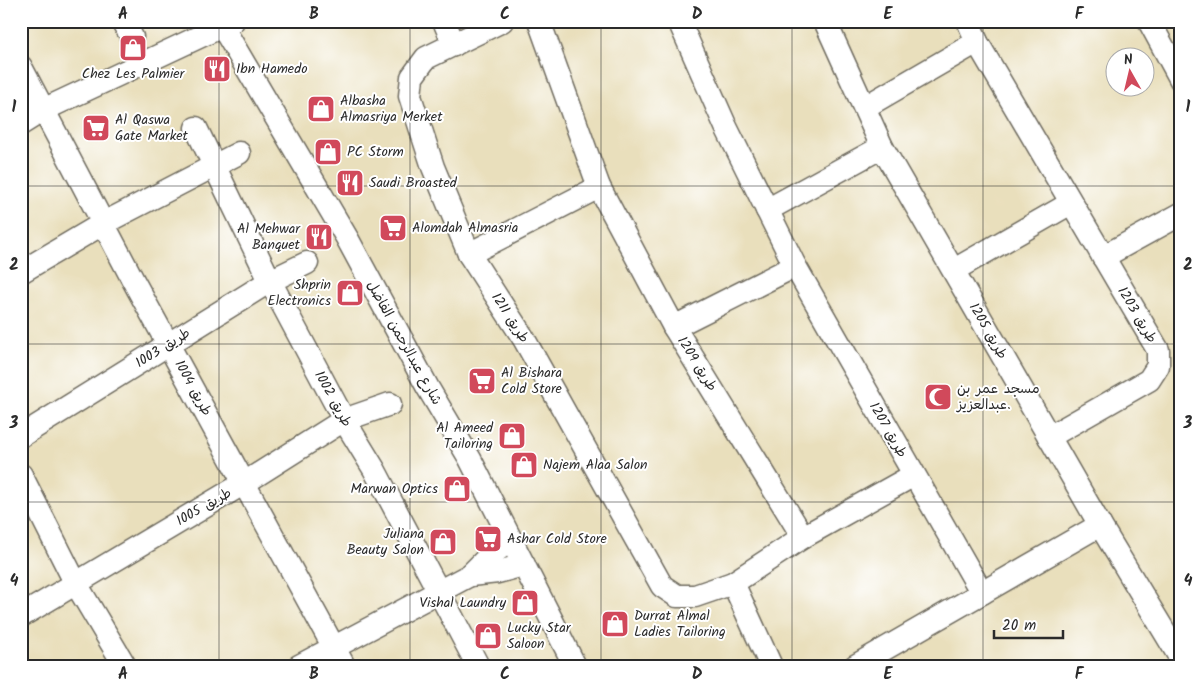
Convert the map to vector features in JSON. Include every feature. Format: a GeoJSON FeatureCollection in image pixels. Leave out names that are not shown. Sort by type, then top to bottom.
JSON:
{"type":"FeatureCollection","features":[{"type":"Feature","properties":{"kind":"street"},"geometry":{"type":"LineString","coordinates":[[444,21],[454,45],[502,21]]}},
{"type":"Feature","properties":{"kind":"street","name":"طريق 1209"},"geometry":{"type":"LineString","coordinates":[[539,21],[599,187],[674,327],[803,537]]}},
{"type":"Feature","properties":{"kind":"street","name":"طريق 1207"},"geometry":{"type":"LineString","coordinates":[[679,21],[726,127],[795,266],[982,593]]}},
{"type":"Feature","properties":{"kind":"street","name":"طريق 1205"},"geometry":{"type":"LineString","coordinates":[[825,21],[882,147],[1100,526],[1181,659]]}},
{"type":"Feature","properties":{"kind":"street","name":"طريق 1203"},"geometry":{"type":"LineString","coordinates":[[968,21],[977,42],[1158,350],[1158,366],[1149,380],[1049,437]]}},
{"type":"Feature","properties":{"kind":"street"},"geometry":{"type":"LineString","coordinates":[[1149,21],[1181,80]]}},
{"type":"Feature","properties":{"kind":"street"},"geometry":{"type":"LineString","coordinates":[[21,124],[45,108],[228,24]]}},
{"type":"Feature","properties":{"kind":"street","name":"شارع عبدالرحمن الفاضل"},"geometry":{"type":"LineString","coordinates":[[228,24],[428,388],[470,459],[575,666]]}},
{"type":"Feature","properties":{"kind":"street"},"geometry":{"type":"LineString","coordinates":[[865,106],[977,42]]}},
{"type":"Feature","properties":{"kind":"street","name":"طريق 1211"},"geometry":{"type":"LineString","coordinates":[[454,45],[426,58],[412,77],[410,96],[433,167],[468,254],[524,338],[662,586],[677,596],[695,596],[733,583],[803,537],[914,476]]}},
{"type":"Feature","properties":{"kind":"street","name":"طريق 1004"},"geometry":{"type":"LineString","coordinates":[[21,68],[45,108],[104,223],[339,656]]}},
{"type":"Feature","properties":{"kind":"street"},"geometry":{"type":"LineString","coordinates":[[21,112],[45,108]]}},
{"type":"Feature","properties":{"kind":"street","name":"طريق 1002"},"geometry":{"type":"LineString","coordinates":[[196,128],[270,281],[344,420],[374,469],[478,666]]}},
{"type":"Feature","properties":{"kind":"street"},"geometry":{"type":"LineString","coordinates":[[767,210],[882,147]]}},
{"type":"Feature","properties":{"kind":"street"},"geometry":{"type":"LineString","coordinates":[[21,272],[104,223],[239,153]]}},
{"type":"Feature","properties":{"kind":"street"},"geometry":{"type":"LineString","coordinates":[[468,254],[599,187]]}},
{"type":"Feature","properties":{"kind":"street"},"geometry":{"type":"LineString","coordinates":[[954,270],[1071,203]]}},
{"type":"Feature","properties":{"kind":"street"},"geometry":{"type":"LineString","coordinates":[[1103,257],[1181,214]]}},
{"type":"Feature","properties":{"kind":"street","name":"طريق 1003"},"geometry":{"type":"LineString","coordinates":[[21,436],[270,281],[307,263]]}},
{"type":"Feature","properties":{"kind":"street"},"geometry":{"type":"LineString","coordinates":[[674,327],[795,266]]}},
{"type":"Feature","properties":{"kind":"street","name":"طريق 1005"},"geometry":{"type":"LineString","coordinates":[[21,616],[75,582],[246,482],[344,420],[390,404]]}},
{"type":"Feature","properties":{"kind":"street"},"geometry":{"type":"LineString","coordinates":[[21,475],[75,582],[125,666]]}},
{"type":"Feature","properties":{"kind":"street"},"geometry":{"type":"LineString","coordinates":[[855,666],[1100,526]]}},
{"type":"Feature","properties":{"kind":"street"},"geometry":{"type":"LineString","coordinates":[[299,666],[339,656],[439,592],[470,575],[489,556],[511,540]]}},
{"type":"Feature","properties":{"kind":"street"},"geometry":{"type":"LineString","coordinates":[[470,575],[498,572],[524,565]]}},
{"type":"Feature","properties":{"kind":"street"},"geometry":{"type":"LineString","coordinates":[[733,583],[771,666]]}},
{"type":"Feature","properties":{"kind":"place","name":"Chez Les Palmier"},"geometry":{"type":"Point","coordinates":[133,48]}},
{"type":"Feature","properties":{"kind":"place","name":"Ibn Hamedo"},"geometry":{"type":"Point","coordinates":[217,69]}},
{"type":"Feature","properties":{"kind":"place","name":"Albasha Almasriya Merket"},"geometry":{"type":"Point","coordinates":[321,109]}},
{"type":"Feature","properties":{"kind":"place","name":"Al Qaswa Gate Market"},"geometry":{"type":"Point","coordinates":[96,128]}},
{"type":"Feature","properties":{"kind":"place","name":"PC Storm"},"geometry":{"type":"Point","coordinates":[328,152]}},
{"type":"Feature","properties":{"kind":"place","name":"Saudi Broasted"},"geometry":{"type":"Point","coordinates":[350,183]}},
{"type":"Feature","properties":{"kind":"place","name":"Alomdah Almasria"},"geometry":{"type":"Point","coordinates":[393,228]}},
{"type":"Feature","properties":{"kind":"place","name":"Al Mehwar Banquet"},"geometry":{"type":"Point","coordinates":[319,237]}},
{"type":"Feature","properties":{"kind":"place","name":"Shprin Electronics"},"geometry":{"type":"Point","coordinates":[350,293]}},
{"type":"Feature","properties":{"kind":"place","name":"Al Bishara Cold Store"},"geometry":{"type":"Point","coordinates":[482,381]}},
{"type":"Feature","properties":{"kind":"place","name":"مسجد عمر بن عبدالعزيز."},"geometry":{"type":"Point","coordinates":[938,397]}},
{"type":"Feature","properties":{"kind":"place","name":"Al Ameed Tailoring"},"geometry":{"type":"Point","coordinates":[512,436]}},
{"type":"Feature","properties":{"kind":"place","name":"Najem Alaa Salon"},"geometry":{"type":"Point","coordinates":[524,465]}},
{"type":"Feature","properties":{"kind":"place","name":"Marwan Optics"},"geometry":{"type":"Point","coordinates":[457,489]}},
{"type":"Feature","properties":{"kind":"place","name":"Ashar Cold Store"},"geometry":{"type":"Point","coordinates":[488,539]}},
{"type":"Feature","properties":{"kind":"place","name":"Juliana Beauty Salon"},"geometry":{"type":"Point","coordinates":[443,542]}},
{"type":"Feature","properties":{"kind":"place","name":"Vishal Laundry"},"geometry":{"type":"Point","coordinates":[525,603]}},
{"type":"Feature","properties":{"kind":"place","name":"Durrat Almal Ladies Tailoring"},"geometry":{"type":"Point","coordinates":[615,624]}},
{"type":"Feature","properties":{"kind":"place","name":"Lucky Star Saloon"},"geometry":{"type":"Point","coordinates":[488,636]}}]}
